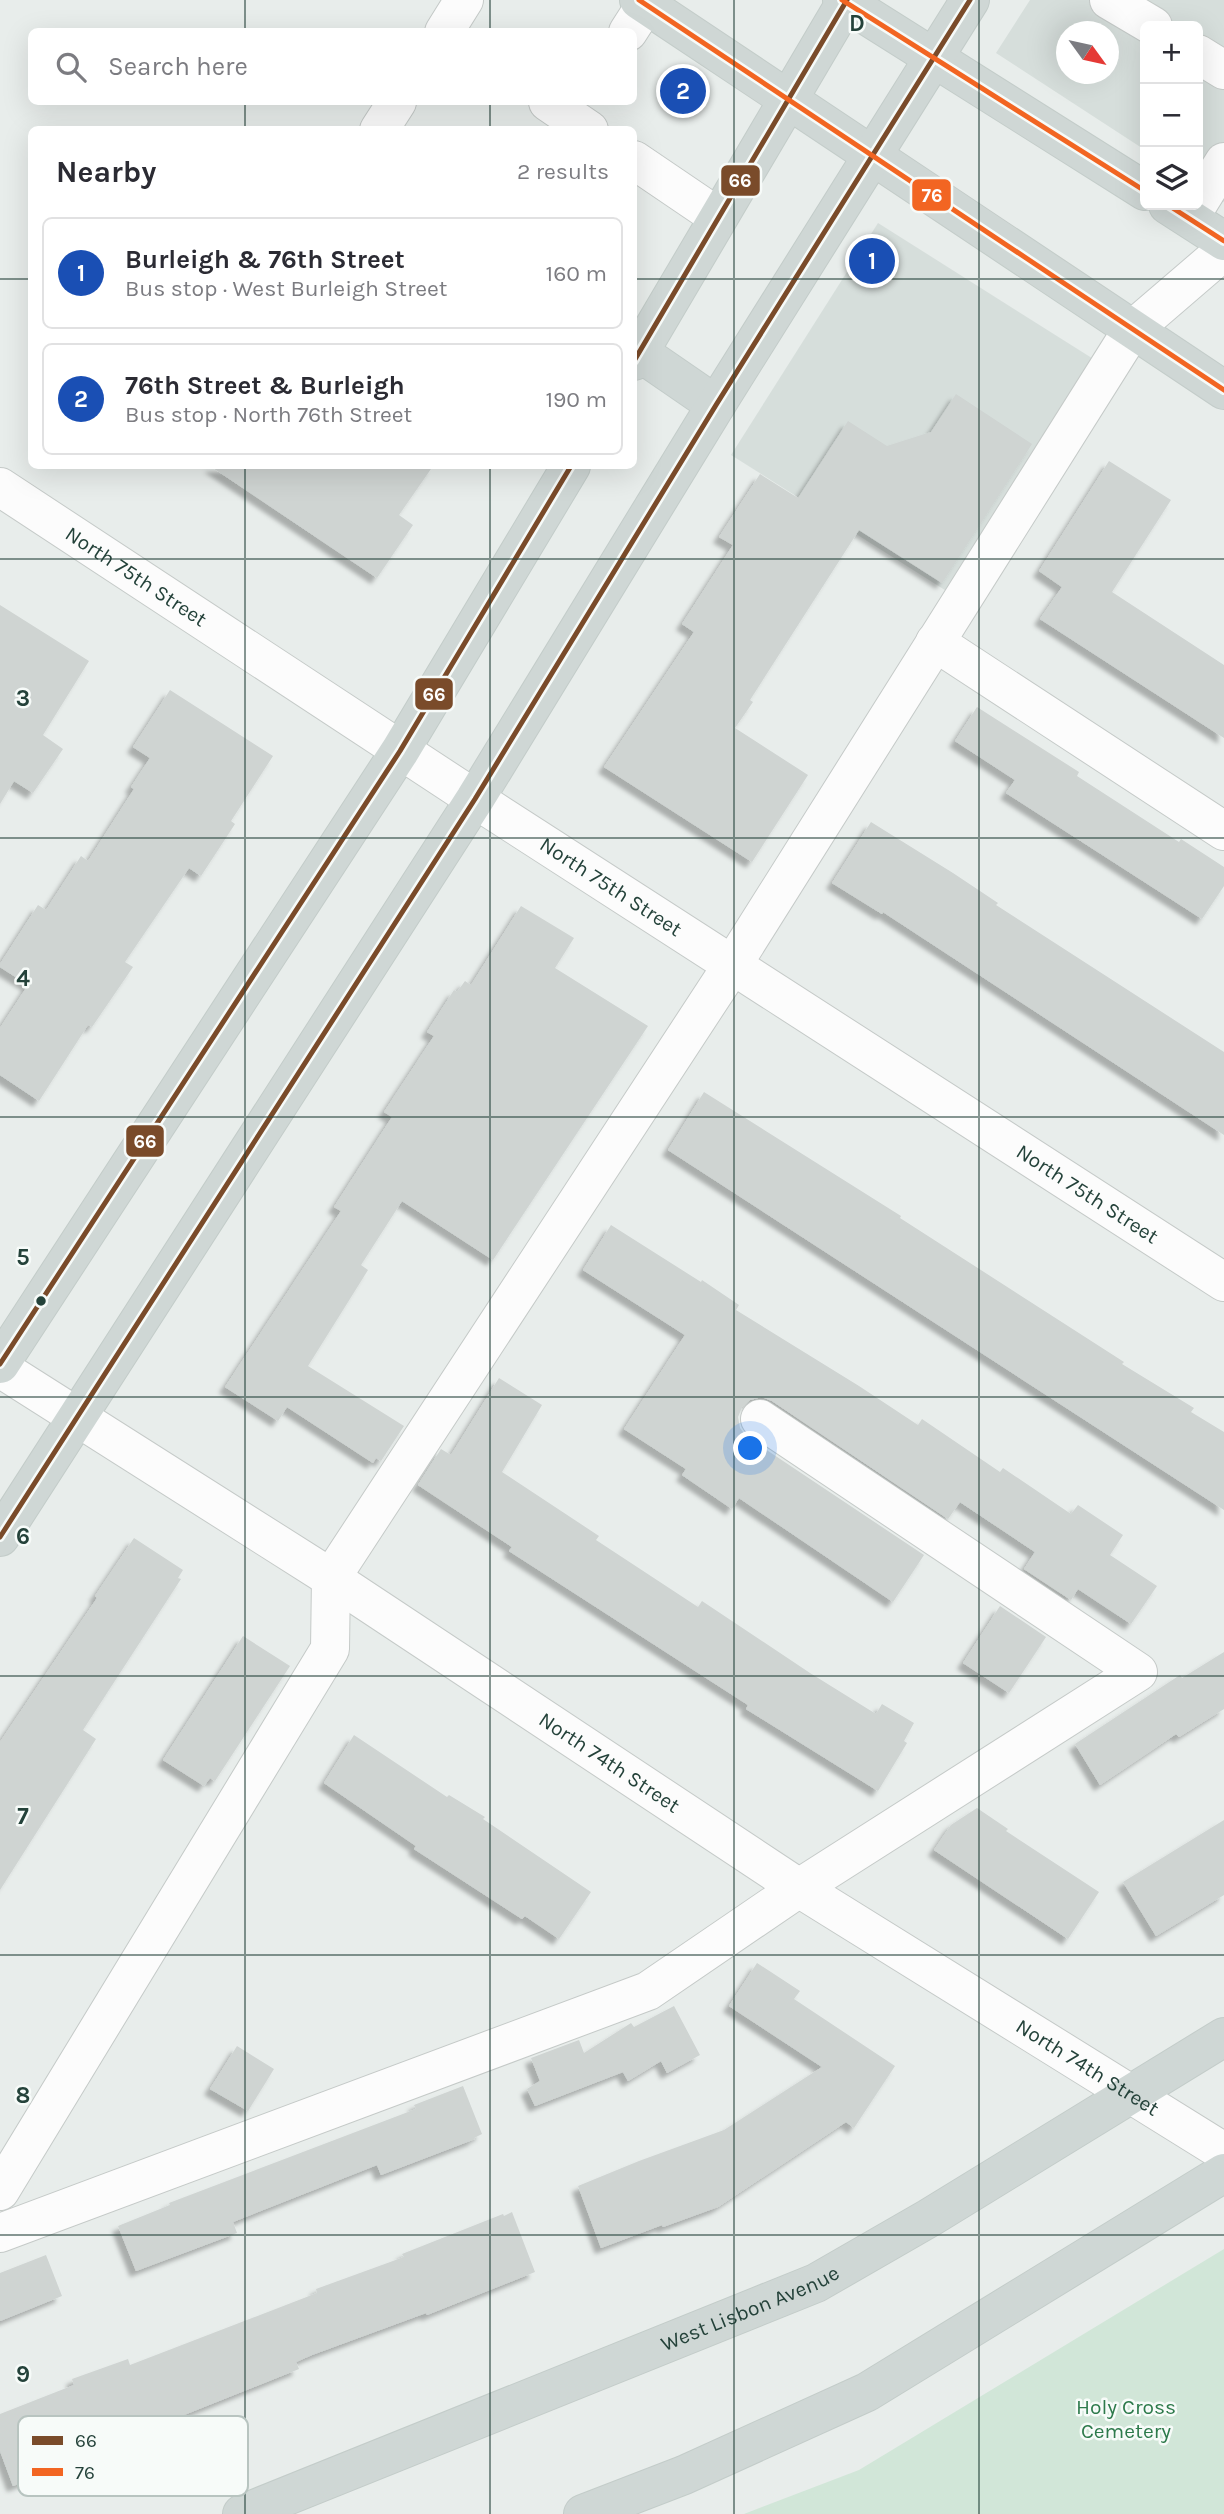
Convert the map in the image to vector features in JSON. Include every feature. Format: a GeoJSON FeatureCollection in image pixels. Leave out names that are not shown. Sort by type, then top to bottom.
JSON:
{"type":"FeatureCollection","features":[{"type":"Feature","properties":{"kind":"main road"},"geometry":{"type":"LineString","coordinates":[[0,1536],[475,799],[716,405],[970,0]]}},
{"type":"Feature","properties":{"kind":"main road"},"geometry":{"type":"LineString","coordinates":[[637,351],[845,1],[1140,188]]}},
{"type":"Feature","properties":{"kind":"main road"},"geometry":{"type":"LineString","coordinates":[[638,12],[787,100],[1224,390]]}},
{"type":"Feature","properties":{"kind":"main road"},"geometry":{"type":"LineString","coordinates":[[1190,210],[1224,241]]}},
{"type":"Feature","properties":{"kind":"main road"},"geometry":{"type":"LineString","coordinates":[[637,355],[716,405]]}},
{"type":"Feature","properties":{"kind":"main road"},"geometry":{"type":"LineString","coordinates":[[0,1366],[400,751],[569,469]]}},
{"type":"Feature","properties":{"kind":"main road","name":"West Lisbon Avenue"},"geometry":{"type":"LineString","coordinates":[[242,2514],[816,2283],[929,2218],[1224,2037]]}},
{"type":"Feature","properties":{"kind":"main road"},"geometry":{"type":"LineString","coordinates":[[583,2514],[684,2475],[867,2392],[1224,2174]]}},
{"type":"Feature","properties":{"kind":"street"},"geometry":{"type":"LineString","coordinates":[[446,28],[464,0]]}},
{"type":"Feature","properties":{"kind":"street"},"geometry":{"type":"LineString","coordinates":[[1109,0],[1145,21]]}},
{"type":"Feature","properties":{"kind":"street"},"geometry":{"type":"LineString","coordinates":[[1203,57],[1224,69]]}},
{"type":"Feature","properties":{"kind":"street"},"geometry":{"type":"LineString","coordinates":[[382,126],[395,105]]}},
{"type":"Feature","properties":{"kind":"street"},"geometry":{"type":"LineString","coordinates":[[637,162],[718,217]]}},
{"type":"Feature","properties":{"kind":"street"},"geometry":{"type":"LineString","coordinates":[[1203,189],[1224,162]]}},
{"type":"Feature","properties":{"kind":"street"},"geometry":{"type":"LineString","coordinates":[[0,2191],[330,1649],[331,1578],[733,964],[1132,330],[1224,251]]}},
{"type":"Feature","properties":{"kind":"street","name":"North 75th Street"},"geometry":{"type":"LineString","coordinates":[[0,487],[400,751],[1224,1282]]}},
{"type":"Feature","properties":{"kind":"street"},"geometry":{"type":"LineString","coordinates":[[935,642],[1224,831]]}},
{"type":"Feature","properties":{"kind":"street","name":"North 74th Street"},"geometry":{"type":"LineString","coordinates":[[0,1366],[331,1578],[799,1888],[1224,2152]]}},
{"type":"Feature","properties":{"kind":"street"},"geometry":{"type":"LineString","coordinates":[[0,2233],[648,1991],[799,1888],[1138,1672],[760,1419]]}},
{"type":"Feature","properties":{"kind":"shaded area"},"geometry":{"type":"Polygon","coordinates":[[[1030,0],[1224,0],[1224,202],[1203,188],[1203,21],[1140,21],[1140,147],[996,53],[1030,0]]]}},
{"type":"Feature","properties":{"kind":"shaded area"},"geometry":{"type":"Polygon","coordinates":[[[878,223],[1114,372],[967,604],[731,455],[878,223]]]}},
{"type":"Feature","properties":{"kind":"green space","name":"Holy Cross Cemetery"},"geometry":{"type":"Polygon","coordinates":[[[1224,2249],[1224,2514],[744,2514],[859,2470],[1224,2249]]]}},
{"type":"Feature","properties":{"kind":"building"},"geometry":{"type":"Polygon","coordinates":[[[956,394],[1032,444],[942,583],[859,530],[750,700],[753,702],[735,728],[808,775],[752,862],[604,767],[694,632],[682,624],[733,545],[719,537],[760,474],[798,498],[848,421],[887,446],[931,432],[956,394]]]}},
{"type":"Feature","properties":{"kind":"building"},"geometry":{"type":"Polygon","coordinates":[[[1109,461],[1171,500],[1112,592],[1224,665],[1224,738],[1040,619],[1062,587],[1039,571],[1109,461]]]}},
{"type":"Feature","properties":{"kind":"building"},"geometry":{"type":"Polygon","coordinates":[[[214,469],[431,469],[399,515],[413,525],[377,578],[214,469]]]}},
{"type":"Feature","properties":{"kind":"building"},"geometry":{"type":"Polygon","coordinates":[[[0,605],[89,661],[43,735],[63,749],[33,793],[14,781],[0,804],[0,605]]]}},
{"type":"Feature","properties":{"kind":"building"},"geometry":{"type":"Polygon","coordinates":[[[170,690],[273,756],[231,821],[235,824],[201,876],[189,868],[125,962],[133,967],[92,1027],[88,1025],[39,1101],[0,1075],[0,1028],[28,985],[0,967],[0,964],[38,905],[46,910],[81,856],[88,861],[134,789],[131,787],[150,758],[133,747],[170,690]]]}},
{"type":"Feature","properties":{"kind":"building"},"geometry":{"type":"Polygon","coordinates":[[[977,707],[1079,772],[1077,776],[1179,842],[1181,839],[1224,867],[1224,886],[1202,919],[1006,793],[1015,780],[955,741],[977,707]]]}},
{"type":"Feature","properties":{"kind":"building"},"geometry":{"type":"Polygon","coordinates":[[[871,822],[1224,1052],[1224,1135],[883,912],[882,914],[832,883],[871,822]]]}},
{"type":"Feature","properties":{"kind":"building"},"geometry":{"type":"Polygon","coordinates":[[[521,906],[574,938],[555,968],[648,1026],[493,1260],[402,1201],[361,1265],[368,1270],[308,1366],[404,1426],[381,1461],[376,1458],[373,1463],[287,1407],[278,1421],[225,1387],[341,1211],[334,1207],[392,1117],[384,1112],[434,1036],[427,1032],[454,990],[457,992],[465,981],[471,985],[521,906]]]}},
{"type":"Feature","properties":{"kind":"building"},"geometry":{"type":"Polygon","coordinates":[[[704,1092],[901,1216],[900,1218],[1124,1362],[1122,1364],[1194,1408],[1191,1412],[1224,1432],[1224,1510],[668,1150],[704,1092]]]}},
{"type":"Feature","properties":{"kind":"building"},"geometry":{"type":"Polygon","coordinates":[[[611,1225],[701,1282],[702,1280],[739,1305],[736,1310],[918,1425],[922,1419],[1000,1472],[1003,1468],[1071,1514],[1078,1505],[1123,1535],[1110,1555],[1157,1586],[1131,1624],[1078,1589],[1071,1600],[1024,1569],[1035,1552],[960,1502],[948,1519],[772,1401],[762,1397],[750,1400],[742,1407],[738,1417],[740,1428],[747,1437],[924,1555],[893,1602],[739,1498],[732,1509],[682,1475],[686,1469],[624,1429],[685,1335],[583,1270],[611,1225]]]}},
{"type":"Feature","properties":{"kind":"building"},"geometry":{"type":"Polygon","coordinates":[[[499,1378],[542,1405],[502,1472],[599,1536],[596,1540],[698,1607],[702,1601],[876,1714],[882,1704],[914,1723],[904,1741],[907,1743],[878,1791],[746,1709],[748,1705],[509,1551],[512,1547],[418,1485],[441,1449],[451,1455],[499,1378]]]}},
{"type":"Feature","properties":{"kind":"building"},"geometry":{"type":"Polygon","coordinates":[[[134,1538],[183,1570],[178,1578],[181,1579],[83,1730],[96,1739],[0,1890],[0,1742],[134,1538]]]}},
{"type":"Feature","properties":{"kind":"building"},"geometry":{"type":"Polygon","coordinates":[[[1000,1606],[1046,1637],[1009,1693],[963,1663],[1000,1606]]]}},
{"type":"Feature","properties":{"kind":"building"},"geometry":{"type":"Polygon","coordinates":[[[243,1636],[290,1666],[215,1781],[210,1778],[204,1786],[163,1760],[243,1636]]]}},
{"type":"Feature","properties":{"kind":"building"},"geometry":{"type":"Polygon","coordinates":[[[1224,1652],[1224,1709],[1179,1737],[1176,1734],[1100,1785],[1075,1744],[1180,1675],[1182,1678],[1224,1652]]]}},
{"type":"Feature","properties":{"kind":"building"},"geometry":{"type":"Polygon","coordinates":[[[354,1735],[447,1797],[449,1795],[485,1817],[483,1819],[591,1892],[559,1939],[525,1916],[522,1919],[414,1849],[416,1846],[324,1783],[354,1735]]]}},
{"type":"Feature","properties":{"kind":"building"},"geometry":{"type":"Polygon","coordinates":[[[977,1808],[1008,1829],[1006,1831],[1099,1892],[1068,1939],[934,1850],[951,1825],[977,1808]]]}},
{"type":"Feature","properties":{"kind":"building"},"geometry":{"type":"Polygon","coordinates":[[[1224,1820],[1224,1895],[1156,1936],[1123,1882],[1224,1820]]]}},
{"type":"Feature","properties":{"kind":"building"},"geometry":{"type":"Polygon","coordinates":[[[757,1963],[800,1991],[794,1999],[895,2066],[854,2128],[846,2122],[718,2207],[601,2248],[578,2186],[724,2130],[822,2067],[729,2006],[757,1963]]]}},
{"type":"Feature","properties":{"kind":"building"},"geometry":{"type":"Polygon","coordinates":[[[674,2006],[700,2055],[667,2073],[661,2061],[628,2081],[623,2072],[535,2106],[527,2089],[540,2081],[531,2058],[579,2040],[584,2053],[631,2023],[634,2027],[674,2006]]]}},
{"type":"Feature","properties":{"kind":"building"},"geometry":{"type":"Polygon","coordinates":[[[237,2046],[274,2069],[248,2111],[210,2089],[237,2046]]]}},
{"type":"Feature","properties":{"kind":"building"},"geometry":{"type":"Polygon","coordinates":[[[463,2086],[482,2134],[475,2139],[381,2175],[377,2165],[233,2222],[237,2233],[136,2271],[118,2226],[170,2205],[169,2203],[416,2109],[414,2105],[463,2086]]]}},
{"type":"Feature","properties":{"kind":"building"},"geometry":{"type":"Polygon","coordinates":[[[512,2212],[535,2272],[427,2315],[426,2313],[312,2355],[296,2362],[299,2369],[182,2416],[18,2416],[18,2484],[13,2486],[0,2451],[0,2414],[74,2385],[72,2379],[128,2359],[130,2365],[317,2293],[316,2289],[404,2257],[402,2254],[503,2214],[504,2216],[512,2212]]]}},
{"type":"Feature","properties":{"kind":"building"},"geometry":{"type":"Polygon","coordinates":[[[46,2255],[62,2296],[0,2321],[0,2273],[46,2255]]]}},
{"type":"Feature","properties":{"kind":"transit line","name":"76"},"geometry":{"type":"LineString","coordinates":[[639,0],[1224,390]]}},
{"type":"Feature","properties":{"kind":"transit line","name":"76"},"geometry":{"type":"LineString","coordinates":[[842,0],[1140,188]]}},
{"type":"Feature","properties":{"kind":"transit line","name":"66"},"geometry":{"type":"LineString","coordinates":[[637,356],[847,0]]}},
{"type":"Feature","properties":{"kind":"transit line","name":"66"},"geometry":{"type":"LineString","coordinates":[[0,1537],[475,799],[716,405],[970,0]]}},
{"type":"Feature","properties":{"kind":"transit line","name":"76"},"geometry":{"type":"LineString","coordinates":[[1176,210],[1224,241]]}},
{"type":"Feature","properties":{"kind":"transit line","name":"66"},"geometry":{"type":"LineString","coordinates":[[0,1364],[400,751],[569,469]]}},
{"type":"Feature","properties":{"kind":"place","name":"76th Street & Burleigh"},"geometry":{"type":"Point","coordinates":[683,91]}},
{"type":"Feature","properties":{"kind":"place","name":"Burleigh & 76th Street"},"geometry":{"type":"Point","coordinates":[872,261]}}]}
